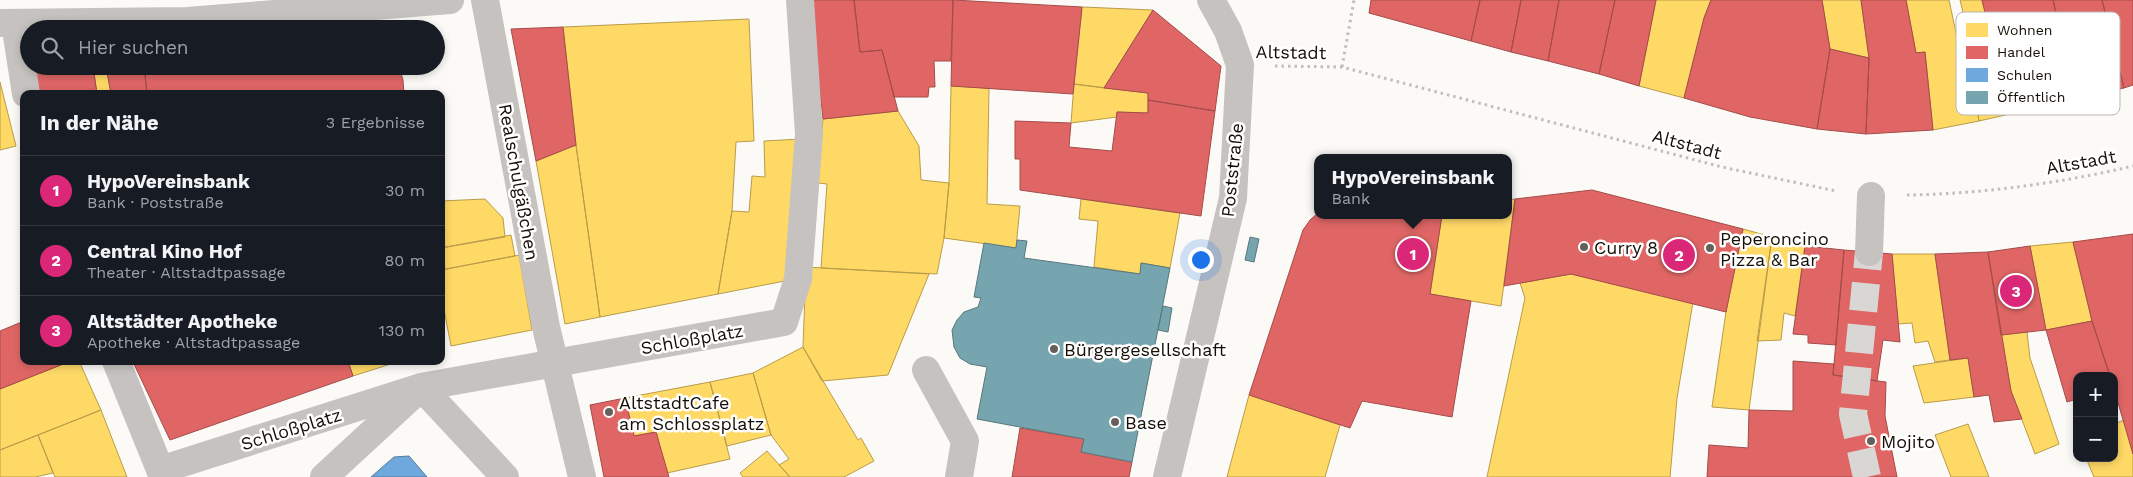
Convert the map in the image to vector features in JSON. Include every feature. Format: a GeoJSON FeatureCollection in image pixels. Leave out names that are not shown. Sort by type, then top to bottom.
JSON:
{"type":"FeatureCollection","features":[{"type":"Feature","properties":{"kind":"street"},"geometry":{"type":"LineString","coordinates":[[49,20],[186,10],[450,0]]}},
{"type":"Feature","properties":{"kind":"street","name":"Realschulgäßchen"},"geometry":{"type":"LineString","coordinates":[[485,0],[546,327],[555,363]]}},
{"type":"Feature","properties":{"kind":"street","name":"Schloßplatz"},"geometry":{"type":"LineString","coordinates":[[162,473],[421,388],[784,322],[798,279],[809,134],[800,0]]}},
{"type":"Feature","properties":{"kind":"street"},"geometry":{"type":"LineString","coordinates":[[1210,0],[1228,31],[1240,65]]}},
{"type":"Feature","properties":{"kind":"street"},"geometry":{"type":"LineString","coordinates":[[8,23],[20,70]]}},
{"type":"Feature","properties":{"kind":"street","name":"Poststraße"},"geometry":{"type":"LineString","coordinates":[[1167,477],[1233,198],[1240,65]]}},
{"type":"Feature","properties":{"kind":"street"},"geometry":{"type":"LineString","coordinates":[[21,75],[25,90]]}},
{"type":"Feature","properties":{"kind":"street"},"geometry":{"type":"LineString","coordinates":[[1869,252],[1871,196]]}},
{"type":"Feature","properties":{"kind":"street"},"geometry":{"type":"LineString","coordinates":[[555,363],[582,477]]}},
{"type":"Feature","properties":{"kind":"street"},"geometry":{"type":"LineString","coordinates":[[118,365],[162,473]]}},
{"type":"Feature","properties":{"kind":"street"},"geometry":{"type":"LineString","coordinates":[[926,370],[965,441],[959,477]]}},
{"type":"Feature","properties":{"kind":"street"},"geometry":{"type":"LineString","coordinates":[[421,388],[506,477]]}},
{"type":"Feature","properties":{"kind":"street","name":"Schloßplatz"},"geometry":{"type":"LineString","coordinates":[[324,477],[421,388]]}},
{"type":"Feature","properties":{"kind":"path"},"geometry":{"type":"LineString","coordinates":[[1342,67],[1354,0]]}},
{"type":"Feature","properties":{"kind":"path","name":"Altstadt"},"geometry":{"type":"LineString","coordinates":[[1240,65],[1342,67],[1722,167],[1829,190],[1871,196],[1936,195],[2069,180],[2133,166]]}},
{"type":"Feature","properties":{"kind":"building: Wohnen"},"geometry":{"type":"Polygon","coordinates":[[[1656,0],[1711,0],[1704,18],[1684,98],[1639,86],[1656,0]]]}},
{"type":"Feature","properties":{"kind":"building: Wohnen"},"geometry":{"type":"Polygon","coordinates":[[[1822,0],[1861,0],[1869,58],[1830,49],[1822,0]]]}},
{"type":"Feature","properties":{"kind":"building: Wohnen"},"geometry":{"type":"Polygon","coordinates":[[[1906,0],[1949,0],[1956,33],[1956,115],[1978,115],[1979,121],[1933,130],[1925,52],[1916,53],[1906,0]]]}},
{"type":"Feature","properties":{"kind":"building: Wohnen"},"geometry":{"type":"Polygon","coordinates":[[[1960,0],[1982,0],[1985,12],[1963,12],[1960,0]]]}},
{"type":"Feature","properties":{"kind":"building: Wohnen"},"geometry":{"type":"Polygon","coordinates":[[[1082,7],[1153,10],[1104,88],[1074,84],[1082,7]]]}},
{"type":"Feature","properties":{"kind":"building: Wohnen"},"geometry":{"type":"Polygon","coordinates":[[[749,19],[754,141],[736,142],[732,211],[718,294],[600,317],[576,145],[563,27],[749,19]]]}},
{"type":"Feature","properties":{"kind":"building: Wohnen"},"geometry":{"type":"Polygon","coordinates":[[[94,75],[108,75],[110,90],[96,90],[94,75]]]}},
{"type":"Feature","properties":{"kind":"building: Wohnen"},"geometry":{"type":"Polygon","coordinates":[[[0,82],[16,146],[0,150],[0,82]]]}},
{"type":"Feature","properties":{"kind":"building: Wohnen"},"geometry":{"type":"Polygon","coordinates":[[[1074,84],[1148,93],[1148,113],[1117,112],[1117,117],[1071,123],[1074,84]]]}},
{"type":"Feature","properties":{"kind":"building: Wohnen"},"geometry":{"type":"Polygon","coordinates":[[[951,86],[989,88],[987,204],[1020,206],[1016,248],[944,238],[949,183],[951,86]]]}},
{"type":"Feature","properties":{"kind":"building: Wohnen"},"geometry":{"type":"Polygon","coordinates":[[[898,111],[919,146],[921,180],[949,183],[944,238],[937,274],[821,268],[827,184],[818,183],[823,119],[898,111]]]}},
{"type":"Feature","properties":{"kind":"building: Wohnen"},"geometry":{"type":"Polygon","coordinates":[[[1978,115],[2006,115],[1979,121],[1978,115]]]}},
{"type":"Feature","properties":{"kind":"building: Wohnen"},"geometry":{"type":"Polygon","coordinates":[[[801,139],[790,280],[718,294],[732,211],[749,212],[752,176],[765,177],[764,141],[801,139]]]}},
{"type":"Feature","properties":{"kind":"building: Wohnen"},"geometry":{"type":"Polygon","coordinates":[[[576,145],[600,317],[565,324],[536,161],[576,145]]]}},
{"type":"Feature","properties":{"kind":"building: Wohnen"},"geometry":{"type":"Polygon","coordinates":[[[485,199],[503,218],[505,237],[445,247],[445,201],[485,199]]]}},
{"type":"Feature","properties":{"kind":"building: Wohnen"},"geometry":{"type":"Polygon","coordinates":[[[1081,199],[1180,213],[1170,268],[1141,263],[1140,274],[1094,267],[1098,221],[1079,219],[1081,199]]]}},
{"type":"Feature","properties":{"kind":"building: Wohnen"},"geometry":{"type":"Polygon","coordinates":[[[1512,199],[1515,199],[1501,306],[1430,294],[1441,219],[1512,219],[1512,199]]]}},
{"type":"Feature","properties":{"kind":"building: Wohnen"},"geometry":{"type":"Polygon","coordinates":[[[1743,229],[1772,237],[1749,410],[1712,407],[1726,312],[1743,229]]]}},
{"type":"Feature","properties":{"kind":"building: Wohnen"},"geometry":{"type":"Polygon","coordinates":[[[511,235],[515,256],[445,269],[445,247],[511,235]]]}},
{"type":"Feature","properties":{"kind":"building: Wohnen"},"geometry":{"type":"Polygon","coordinates":[[[1772,237],[1805,246],[1795,316],[1784,313],[1781,340],[1757,341],[1772,237]]]}},
{"type":"Feature","properties":{"kind":"building: Wohnen"},"geometry":{"type":"Polygon","coordinates":[[[2073,242],[2092,321],[2046,330],[2030,246],[2073,242]]]}},
{"type":"Feature","properties":{"kind":"building: Wohnen"},"geometry":{"type":"Polygon","coordinates":[[[1892,254],[1935,254],[1950,360],[1935,362],[1928,341],[1915,343],[1912,323],[1898,324],[1892,254]]]}},
{"type":"Feature","properties":{"kind":"building: Wohnen"},"geometry":{"type":"Polygon","coordinates":[[[519,255],[532,330],[451,346],[445,315],[445,269],[519,255]]]}},
{"type":"Feature","properties":{"kind":"building: Wohnen"},"geometry":{"type":"Polygon","coordinates":[[[806,267],[929,274],[888,375],[822,381],[803,347],[806,267]]]}},
{"type":"Feature","properties":{"kind":"building: Wohnen"},"geometry":{"type":"Polygon","coordinates":[[[1571,274],[1693,302],[1677,398],[1670,477],[1487,477],[1525,298],[1520,283],[1571,274]]]}},
{"type":"Feature","properties":{"kind":"building: Wohnen"},"geometry":{"type":"Polygon","coordinates":[[[2027,332],[2030,358],[2059,444],[2035,454],[2011,391],[2001,335],[2027,332]]]}},
{"type":"Feature","properties":{"kind":"building: Wohnen"},"geometry":{"type":"Polygon","coordinates":[[[803,347],[858,440],[861,438],[874,461],[844,477],[790,477],[779,465],[789,459],[771,435],[753,373],[803,347]]]}},
{"type":"Feature","properties":{"kind":"building: Wohnen"},"geometry":{"type":"Polygon","coordinates":[[[1968,358],[1974,397],[1924,403],[1913,366],[1968,358]]]}},
{"type":"Feature","properties":{"kind":"building: Wohnen"},"geometry":{"type":"Polygon","coordinates":[[[61,365],[81,365],[101,410],[0,450],[0,389],[61,365]]]}},
{"type":"Feature","properties":{"kind":"building: Wohnen"},"geometry":{"type":"Polygon","coordinates":[[[349,365],[387,365],[353,376],[349,365]]]}},
{"type":"Feature","properties":{"kind":"building: Wohnen"},"geometry":{"type":"Polygon","coordinates":[[[753,373],[771,435],[727,446],[710,382],[753,373]]]}},
{"type":"Feature","properties":{"kind":"building: Wohnen"},"geometry":{"type":"Polygon","coordinates":[[[710,382],[730,459],[667,473],[656,432],[634,436],[625,398],[710,382]]]}},
{"type":"Feature","properties":{"kind":"building: Wohnen"},"geometry":{"type":"Polygon","coordinates":[[[1249,395],[1340,425],[1325,477],[1227,477],[1249,395]]]}},
{"type":"Feature","properties":{"kind":"building: Wohnen"},"geometry":{"type":"Polygon","coordinates":[[[101,410],[127,477],[55,477],[38,435],[101,410]]]}},
{"type":"Feature","properties":{"kind":"building: Wohnen"},"geometry":{"type":"Polygon","coordinates":[[[2124,420],[2133,454],[2133,477],[2094,477],[2088,462],[2118,462],[2118,422],[2124,420]]]}},
{"type":"Feature","properties":{"kind":"building: Wohnen"},"geometry":{"type":"Polygon","coordinates":[[[1968,424],[1989,477],[1951,477],[1935,435],[1968,424]]]}},
{"type":"Feature","properties":{"kind":"building: Wohnen"},"geometry":{"type":"Polygon","coordinates":[[[38,435],[53,473],[35,477],[0,477],[0,450],[38,435]]]}},
{"type":"Feature","properties":{"kind":"building: Wohnen"},"geometry":{"type":"Polygon","coordinates":[[[767,451],[790,477],[743,477],[740,473],[767,451]]]}},
{"type":"Feature","properties":{"kind":"building: Handel"},"geometry":{"type":"Polygon","coordinates":[[[809,0],[854,0],[860,52],[882,50],[898,111],[823,119],[809,0]]]}},
{"type":"Feature","properties":{"kind":"building: Handel"},"geometry":{"type":"Polygon","coordinates":[[[854,0],[953,0],[951,61],[934,61],[935,87],[929,87],[928,97],[894,97],[882,50],[860,52],[854,0]]]}},
{"type":"Feature","properties":{"kind":"building: Handel"},"geometry":{"type":"Polygon","coordinates":[[[953,0],[1082,7],[1073,94],[951,86],[953,0]]]}},
{"type":"Feature","properties":{"kind":"building: Handel"},"geometry":{"type":"Polygon","coordinates":[[[1371,0],[1480,0],[1471,41],[1369,13],[1371,0]]]}},
{"type":"Feature","properties":{"kind":"building: Handel"},"geometry":{"type":"Polygon","coordinates":[[[1480,0],[1521,0],[1511,52],[1471,41],[1480,0]]]}},
{"type":"Feature","properties":{"kind":"building: Handel"},"geometry":{"type":"Polygon","coordinates":[[[1521,0],[1559,0],[1548,61],[1511,52],[1521,0]]]}},
{"type":"Feature","properties":{"kind":"building: Handel"},"geometry":{"type":"Polygon","coordinates":[[[1559,0],[1615,0],[1599,74],[1548,61],[1559,0]]]}},
{"type":"Feature","properties":{"kind":"building: Handel"},"geometry":{"type":"Polygon","coordinates":[[[1615,0],[1656,0],[1639,86],[1599,74],[1615,0]]]}},
{"type":"Feature","properties":{"kind":"building: Handel"},"geometry":{"type":"Polygon","coordinates":[[[1711,0],[1822,0],[1830,49],[1817,129],[1750,117],[1684,98],[1704,18],[1711,0]]]}},
{"type":"Feature","properties":{"kind":"building: Handel"},"geometry":{"type":"Polygon","coordinates":[[[1861,0],[1906,0],[1916,53],[1925,52],[1933,130],[1866,134],[1869,58],[1861,0]]]}},
{"type":"Feature","properties":{"kind":"building: Handel"},"geometry":{"type":"Polygon","coordinates":[[[1982,0],[2053,0],[2056,12],[1985,12],[1982,0]]]}},
{"type":"Feature","properties":{"kind":"building: Handel"},"geometry":{"type":"Polygon","coordinates":[[[2053,0],[2102,0],[2105,12],[2056,12],[2053,0]]]}},
{"type":"Feature","properties":{"kind":"building: Handel"},"geometry":{"type":"Polygon","coordinates":[[[2102,0],[2133,0],[2133,85],[2124,88],[2120,72],[2120,12],[2105,12],[2102,0]]]}},
{"type":"Feature","properties":{"kind":"building: Handel"},"geometry":{"type":"Polygon","coordinates":[[[1153,10],[1221,66],[1215,111],[1148,100],[1148,93],[1104,88],[1153,10]]]}},
{"type":"Feature","properties":{"kind":"building: Handel"},"geometry":{"type":"Polygon","coordinates":[[[563,27],[576,145],[536,161],[511,29],[563,27]]]}},
{"type":"Feature","properties":{"kind":"building: Handel"},"geometry":{"type":"Polygon","coordinates":[[[1830,49],[1869,58],[1866,134],[1817,129],[1830,49]]]}},
{"type":"Feature","properties":{"kind":"building: Handel"},"geometry":{"type":"Polygon","coordinates":[[[2120,72],[2124,88],[2120,89],[2120,72]]]}},
{"type":"Feature","properties":{"kind":"building: Handel"},"geometry":{"type":"Polygon","coordinates":[[[36,75],[94,75],[96,90],[38,90],[36,75]]]}},
{"type":"Feature","properties":{"kind":"building: Handel"},"geometry":{"type":"Polygon","coordinates":[[[108,75],[145,75],[147,90],[110,90],[108,75]]]}},
{"type":"Feature","properties":{"kind":"building: Handel"},"geometry":{"type":"Polygon","coordinates":[[[145,75],[402,75],[404,90],[147,90],[145,75]]]}},
{"type":"Feature","properties":{"kind":"building: Handel"},"geometry":{"type":"Polygon","coordinates":[[[1148,100],[1215,111],[1201,216],[1020,190],[1020,159],[1015,159],[1015,121],[1071,123],[1069,147],[1112,151],[1117,112],[1148,113],[1148,100]]]}},
{"type":"Feature","properties":{"kind":"building: Handel"},"geometry":{"type":"Polygon","coordinates":[[[1592,190],[1743,229],[1726,312],[1571,274],[1504,286],[1515,199],[1592,190]]]}},
{"type":"Feature","properties":{"kind":"building: Handel"},"geometry":{"type":"Polygon","coordinates":[[[1314,216],[1314,219],[1441,219],[1430,294],[1471,301],[1452,417],[1362,401],[1350,428],[1249,395],[1303,230],[1314,216]]]}},
{"type":"Feature","properties":{"kind":"building: Handel"},"geometry":{"type":"Polygon","coordinates":[[[2133,234],[2133,454],[2118,403],[2118,372],[2109,372],[2092,321],[2073,242],[2133,234]]]}},
{"type":"Feature","properties":{"kind":"building: Handel"},"geometry":{"type":"Polygon","coordinates":[[[1805,246],[1844,250],[1836,345],[1808,343],[1808,335],[1793,334],[1805,246]]]}},
{"type":"Feature","properties":{"kind":"building: Handel"},"geometry":{"type":"Polygon","coordinates":[[[2030,246],[2046,330],[2001,335],[1988,252],[2030,246]]]}},
{"type":"Feature","properties":{"kind":"building: Handel"},"geometry":{"type":"Polygon","coordinates":[[[1844,250],[1892,254],[1900,342],[1883,340],[1877,381],[1833,375],[1844,250]]]}},
{"type":"Feature","properties":{"kind":"building: Handel"},"geometry":{"type":"Polygon","coordinates":[[[1988,252],[2011,391],[2022,419],[1994,422],[1989,395],[1974,397],[1968,358],[1950,360],[1935,254],[1988,252]]]}},
{"type":"Feature","properties":{"kind":"building: Handel"},"geometry":{"type":"Polygon","coordinates":[[[2092,321],[2109,372],[2073,372],[2073,400],[2067,402],[2046,330],[2092,321]]]}},
{"type":"Feature","properties":{"kind":"building: Handel"},"geometry":{"type":"Polygon","coordinates":[[[20,323],[20,365],[61,365],[0,389],[0,331],[20,323]]]}},
{"type":"Feature","properties":{"kind":"building: Handel"},"geometry":{"type":"Polygon","coordinates":[[[1793,361],[1834,364],[1833,375],[1886,382],[1885,416],[1897,477],[1707,477],[1709,445],[1748,448],[1749,410],[1793,411],[1793,361]]]}},
{"type":"Feature","properties":{"kind":"building: Handel"},"geometry":{"type":"Polygon","coordinates":[[[134,365],[349,365],[353,376],[170,440],[134,365]]]}},
{"type":"Feature","properties":{"kind":"building: Handel"},"geometry":{"type":"Polygon","coordinates":[[[625,398],[634,436],[656,432],[669,477],[604,477],[590,405],[625,398]]]}},
{"type":"Feature","properties":{"kind":"building: Handel"},"geometry":{"type":"Polygon","coordinates":[[[1020,428],[1084,439],[1081,452],[1132,462],[1129,477],[1012,477],[1020,428]]]}},
{"type":"Feature","properties":{"kind":"building: Schulen"},"geometry":{"type":"Polygon","coordinates":[[[409,456],[427,477],[371,477],[394,457],[409,456]]]}},
{"type":"Feature","properties":{"kind":"building: Öffentlich"},"geometry":{"type":"Polygon","coordinates":[[[1250,237],[1259,239],[1254,262],[1245,260],[1250,237]]]}},
{"type":"Feature","properties":{"kind":"building: Öffentlich","name":"Bürgergesellschaft"},"geometry":{"type":"Polygon","coordinates":[[[1017,240],[1027,241],[1024,258],[1140,274],[1141,263],[1170,268],[1132,462],[1081,452],[1084,439],[977,419],[987,367],[970,364],[960,358],[954,347],[952,330],[964,312],[978,307],[981,298],[974,297],[984,243],[1016,248],[1017,240]]]}},
{"type":"Feature","properties":{"kind":"building: Öffentlich"},"geometry":{"type":"Polygon","coordinates":[[[1163,306],[1172,308],[1168,332],[1158,330],[1163,306]]]}},
{"type":"Feature","properties":{"kind":"tunnel"},"geometry":{"type":"LineString","coordinates":[[1867,477],[1853,414],[1869,252]]}},
{"type":"Feature","properties":{"kind":"place","name":"Curry 8"},"geometry":{"type":"Point","coordinates":[1584,247]}},
{"type":"Feature","properties":{"kind":"place","name":"Peperoncino Pizza & Bar"},"geometry":{"type":"Point","coordinates":[1710,248]}},
{"type":"Feature","properties":{"kind":"place","name":"HypoVereinsbank"},"geometry":{"type":"Point","coordinates":[1413,254]}},
{"type":"Feature","properties":{"kind":"place","name":"Central Kino Hof"},"geometry":{"type":"Point","coordinates":[1679,255]}},
{"type":"Feature","properties":{"kind":"place","name":"Altstädter Apotheke"},"geometry":{"type":"Point","coordinates":[2016,291]}},
{"type":"Feature","properties":{"kind":"place","name":"Bürgergesellschaft"},"geometry":{"type":"Point","coordinates":[1054,349]}},
{"type":"Feature","properties":{"kind":"place","name":"AltstadtCafe am Schlossplatz"},"geometry":{"type":"Point","coordinates":[609,412]}},
{"type":"Feature","properties":{"kind":"place","name":"Base"},"geometry":{"type":"Point","coordinates":[1115,422]}},
{"type":"Feature","properties":{"kind":"place","name":"Mojito"},"geometry":{"type":"Point","coordinates":[1871,441]}}]}
